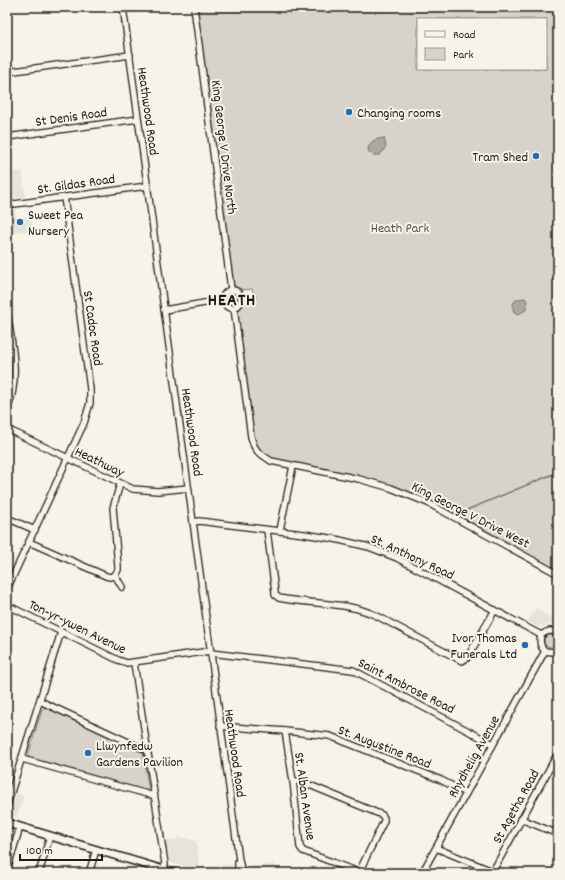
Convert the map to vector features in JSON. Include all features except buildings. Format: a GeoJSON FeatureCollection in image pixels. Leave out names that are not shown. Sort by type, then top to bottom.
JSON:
{"type":"FeatureCollection","features":[{"type":"Feature","properties":{"kind":"main road"},"geometry":{"type":"LineString","coordinates":[[7,823],[174,873]]}},
{"type":"Feature","properties":{"kind":"street","name":"Heathwood Road"},"geometry":{"type":"LineString","coordinates":[[123,7],[220,726],[242,873]]}},
{"type":"Feature","properties":{"kind":"street","name":"King George V Drive North"},"geometry":{"type":"LineString","coordinates":[[194,7],[231,289]]}},
{"type":"Feature","properties":{"kind":"street"},"geometry":{"type":"LineString","coordinates":[[7,72],[130,55]]}},
{"type":"Feature","properties":{"kind":"street","name":"St Denis Road"},"geometry":{"type":"LineString","coordinates":[[7,137],[138,119]]}},
{"type":"Feature","properties":{"kind":"street","name":"St. Gildas Road"},"geometry":{"type":"LineString","coordinates":[[7,205],[147,186]]}},
{"type":"Feature","properties":{"kind":"street","name":"St Cadoc Road"},"geometry":{"type":"LineString","coordinates":[[7,589],[86,417],[91,396],[64,197]]}},
{"type":"Feature","properties":{"kind":"street"},"geometry":{"type":"LineString","coordinates":[[231,289],[236,290],[241,297],[240,303],[234,308],[227,307],[222,300],[223,294],[227,290],[231,289]]}},
{"type":"Feature","properties":{"kind":"street"},"geometry":{"type":"LineString","coordinates":[[164,310],[222,300]]}},
{"type":"Feature","properties":{"kind":"street","name":"King George V Drive West"},"geometry":{"type":"LineString","coordinates":[[234,308],[252,442],[258,452],[266,459],[278,463],[359,479],[409,495],[434,506],[558,574]]}},
{"type":"Feature","properties":{"kind":"street"},"geometry":{"type":"LineString","coordinates":[[7,309],[15,374],[13,392],[7,410]]}},
{"type":"Feature","properties":{"kind":"street","name":"Heathway"},"geometry":{"type":"LineString","coordinates":[[7,429],[133,489],[152,492],[188,488]]}},
{"type":"Feature","properties":{"kind":"street"},"geometry":{"type":"LineString","coordinates":[[280,530],[293,466]]}},
{"type":"Feature","properties":{"kind":"street"},"geometry":{"type":"LineString","coordinates":[[115,576],[118,566],[113,508],[120,484]]}},
{"type":"Feature","properties":{"kind":"street"},"geometry":{"type":"LineString","coordinates":[[7,518],[35,530]]}},
{"type":"Feature","properties":{"kind":"street","name":"St. Anthony Road"},"geometry":{"type":"LineString","coordinates":[[193,522],[280,530],[360,544],[381,551],[415,567],[541,636]]}},
{"type":"Feature","properties":{"kind":"street"},"geometry":{"type":"LineString","coordinates":[[267,530],[274,592],[279,598],[346,606],[365,611],[462,661],[467,658],[495,610]]}},
{"type":"Feature","properties":{"kind":"street"},"geometry":{"type":"LineString","coordinates":[[29,542],[106,576],[115,576]]}},
{"type":"Feature","properties":{"kind":"street"},"geometry":{"type":"LineString","coordinates":[[115,576],[122,587]]}},
{"type":"Feature","properties":{"kind":"street","name":"Ton-yr-ywen Avenue"},"geometry":{"type":"LineString","coordinates":[[7,605],[123,662],[134,663],[210,652]]}},
{"type":"Feature","properties":{"kind":"street"},"geometry":{"type":"LineString","coordinates":[[557,632],[548,631],[541,636],[540,643],[542,649],[545,651],[553,652],[558,649]]}},
{"type":"Feature","properties":{"kind":"street"},"geometry":{"type":"LineString","coordinates":[[7,805],[61,632]]}},
{"type":"Feature","properties":{"kind":"street","name":"Rhydhelig Avenue"},"geometry":{"type":"LineString","coordinates":[[422,873],[545,651]]}},
{"type":"Feature","properties":{"kind":"street","name":"Saint Ambrose Road"},"geometry":{"type":"LineString","coordinates":[[210,652],[353,670],[493,744]]}},
{"type":"Feature","properties":{"kind":"street"},"geometry":{"type":"LineString","coordinates":[[134,663],[165,863],[164,870]]}},
{"type":"Feature","properties":{"kind":"street"},"geometry":{"type":"LineString","coordinates":[[40,701],[139,747],[147,749]]}},
{"type":"Feature","properties":{"kind":"street","name":"St. Augustine Road"},"geometry":{"type":"LineString","coordinates":[[220,726],[330,736],[441,780],[466,793]]}},
{"type":"Feature","properties":{"kind":"street","name":"St. Alban Avenue"},"geometry":{"type":"LineString","coordinates":[[285,731],[293,781],[300,847],[303,850],[360,873]]}},
{"type":"Feature","properties":{"kind":"street","name":"St Agetha Road"},"geometry":{"type":"LineString","coordinates":[[495,872],[521,819],[558,752]]}},
{"type":"Feature","properties":{"kind":"street"},"geometry":{"type":"LineString","coordinates":[[22,758],[154,796]]}},
{"type":"Feature","properties":{"kind":"street"},"geometry":{"type":"LineString","coordinates":[[293,781],[300,781],[382,815],[384,821],[360,873]]}},
{"type":"Feature","properties":{"kind":"street"},"geometry":{"type":"LineString","coordinates":[[521,819],[558,834]]}},
{"type":"Feature","properties":{"kind":"street"},"geometry":{"type":"LineString","coordinates":[[7,870],[20,827]]}},
{"type":"Feature","properties":{"kind":"street"},"geometry":{"type":"LineString","coordinates":[[39,873],[50,836]]}},
{"type":"Feature","properties":{"kind":"street"},"geometry":{"type":"LineString","coordinates":[[436,848],[495,872]]}},
{"type":"Feature","properties":{"kind":"street"},"geometry":{"type":"LineString","coordinates":[[89,873],[96,850]]}},
{"type":"Feature","properties":{"kind":"street","name":"Heathwood Road"},"geometry":{"type":"LineString","coordinates":[[238,873],[239,860]]}},
{"type":"Feature","properties":{"kind":"shaded area"},"geometry":{"type":"Polygon","coordinates":[[[384,138],[386,147],[380,155],[373,155],[368,151],[373,141],[384,138]]]}},
{"type":"Feature","properties":{"kind":"shaded area"},"geometry":{"type":"Polygon","coordinates":[[[22,171],[26,197],[7,199],[7,173],[22,171]]]}},
{"type":"Feature","properties":{"kind":"shaded area"},"geometry":{"type":"Polygon","coordinates":[[[15,209],[16,219],[31,217],[33,230],[7,234],[7,210],[15,209]]]}},
{"type":"Feature","properties":{"kind":"shaded area"},"geometry":{"type":"Polygon","coordinates":[[[525,298],[527,301],[526,310],[518,314],[514,312],[513,303],[519,299],[525,298]]]}},
{"type":"Feature","properties":{"kind":"shaded area"},"geometry":{"type":"Polygon","coordinates":[[[536,607],[555,621],[554,624],[538,627],[528,622],[536,607]]]}},
{"type":"Feature","properties":{"kind":"shaded area"},"geometry":{"type":"Polygon","coordinates":[[[16,793],[24,795],[17,817],[9,815],[16,793]]]}},
{"type":"Feature","properties":{"kind":"shaded area"},"geometry":{"type":"Polygon","coordinates":[[[178,836],[196,841],[200,868],[232,865],[233,873],[205,873],[169,862],[166,840],[178,839],[178,836]]]}},
{"type":"Feature","properties":{"kind":"shaded area"},"geometry":{"type":"Polygon","coordinates":[[[275,864],[276,873],[248,873],[247,867],[275,864]]]}},
{"type":"Feature","properties":{"kind":"green space","name":"Heath Park"},"geometry":{"type":"Polygon","coordinates":[[[196,7],[558,7],[558,572],[407,493],[274,461],[260,452],[253,440],[236,310],[245,302],[254,301],[254,298],[256,297],[252,289],[244,290],[232,285],[196,7]]]}},
{"type":"Feature","properties":{"kind":"green space"},"geometry":{"type":"Polygon","coordinates":[[[229,292],[235,292],[239,296],[239,302],[235,306],[229,306],[225,302],[225,296],[229,292]]]}},
{"type":"Feature","properties":{"kind":"green space"},"geometry":{"type":"Polygon","coordinates":[[[548,635],[552,635],[556,641],[552,647],[548,647],[544,643],[544,639],[548,635]]]}},
{"type":"Feature","properties":{"kind":"green space"},"geometry":{"type":"Polygon","coordinates":[[[48,707],[143,752],[149,792],[29,758],[28,755],[42,710],[48,707]]]}},
{"type":"Feature","properties":{"kind":"waterway"},"geometry":{"type":"LineString","coordinates":[[467,510],[558,472]]}},
{"type":"Feature","properties":{"kind":"place","name":"Changing rooms"},"geometry":{"type":"Point","coordinates":[349,112]}},
{"type":"Feature","properties":{"kind":"place","name":"Tram Shed"},"geometry":{"type":"Point","coordinates":[536,156]}},
{"type":"Feature","properties":{"kind":"place","name":"Sweet Pea Nursery"},"geometry":{"type":"Point","coordinates":[20,222]}},
{"type":"Feature","properties":{"kind":"place","name":"Ivor Thomas Funerals Ltd"},"geometry":{"type":"Point","coordinates":[525,645]}},
{"type":"Feature","properties":{"kind":"place","name":"Llwynfedw Gardens Pavilion"},"geometry":{"type":"Point","coordinates":[88,753]}},
{"type":"Feature","properties":{"kind":"district","name":"HEATH"},"geometry":{"type":"Point","coordinates":[232,299]}}]}
